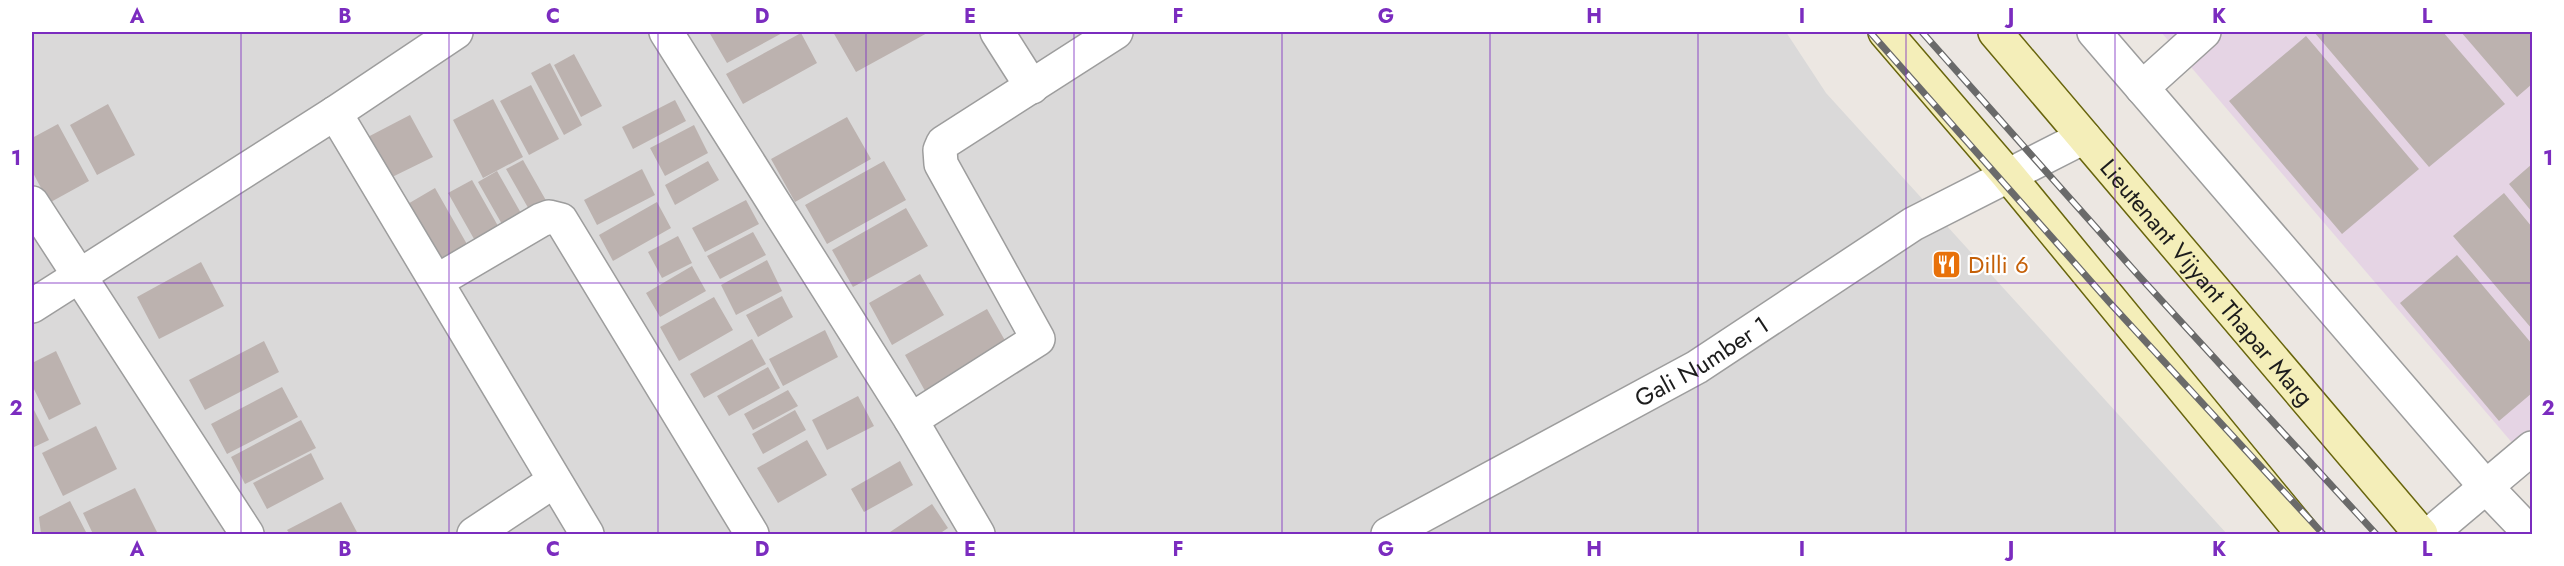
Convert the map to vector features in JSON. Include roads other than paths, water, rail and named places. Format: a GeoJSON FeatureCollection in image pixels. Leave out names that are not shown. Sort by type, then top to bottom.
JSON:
{"type":"FeatureCollection","features":[{"type":"Feature","properties":{"kind":"main road"},"geometry":{"type":"LineString","coordinates":[[1885,32],[2007,174],[2303,534]]}},
{"type":"Feature","properties":{"kind":"main road","name":"Lieutenant Vijyant Thapar Marg"},"geometry":{"type":"LineString","coordinates":[[1995,32],[2421,534]]}},
{"type":"Feature","properties":{"kind":"street"},"geometry":{"type":"LineString","coordinates":[[32,306],[334,113],[456,32]]}},
{"type":"Feature","properties":{"kind":"street"},"geometry":{"type":"LineString","coordinates":[[666,32],[911,420],[978,534]]}},
{"type":"Feature","properties":{"kind":"street"},"geometry":{"type":"LineString","coordinates":[[997,32],[1032,87]]}},
{"type":"Feature","properties":{"kind":"street"},"geometry":{"type":"LineString","coordinates":[[911,420],[1038,339],[939,157],[943,143],[1116,32]]}},
{"type":"Feature","properties":{"kind":"street"},"geometry":{"type":"LineString","coordinates":[[2094,32],[2530,534]]}},
{"type":"Feature","properties":{"kind":"street"},"geometry":{"type":"LineString","coordinates":[[2142,88],[2204,32]]}},
{"type":"Feature","properties":{"kind":"street"},"geometry":{"type":"LineString","coordinates":[[334,113],[437,281],[586,534]]}},
{"type":"Feature","properties":{"kind":"street","name":"Gali Number 1"},"geometry":{"type":"LineString","coordinates":[[1388,534],[1697,368],[1914,224],[2007,174],[2084,137]]}},
{"type":"Feature","properties":{"kind":"street"},"geometry":{"type":"LineString","coordinates":[[32,203],[247,534]]}},
{"type":"Feature","properties":{"kind":"street"},"geometry":{"type":"LineString","coordinates":[[437,281],[541,220],[549,217],[561,220],[752,534]]}},
{"type":"Feature","properties":{"kind":"street"},"geometry":{"type":"LineString","coordinates":[[2430,534],[2532,448]]}},
{"type":"Feature","properties":{"kind":"street"},"geometry":{"type":"LineString","coordinates":[[474,534],[554,481]]}},
{"type":"Feature","properties":{"kind":"railway"},"geometry":{"type":"LineString","coordinates":[[1870,32],[2110,303],[2323,534]]}},
{"type":"Feature","properties":{"kind":"railway"},"geometry":{"type":"LineString","coordinates":[[1922,32],[2139,276],[2376,534]]}},
{"type":"Feature","properties":{"kind":"place","name":"Dilli 6"},"geometry":{"type":"Point","coordinates":[1947,264]}}]}
